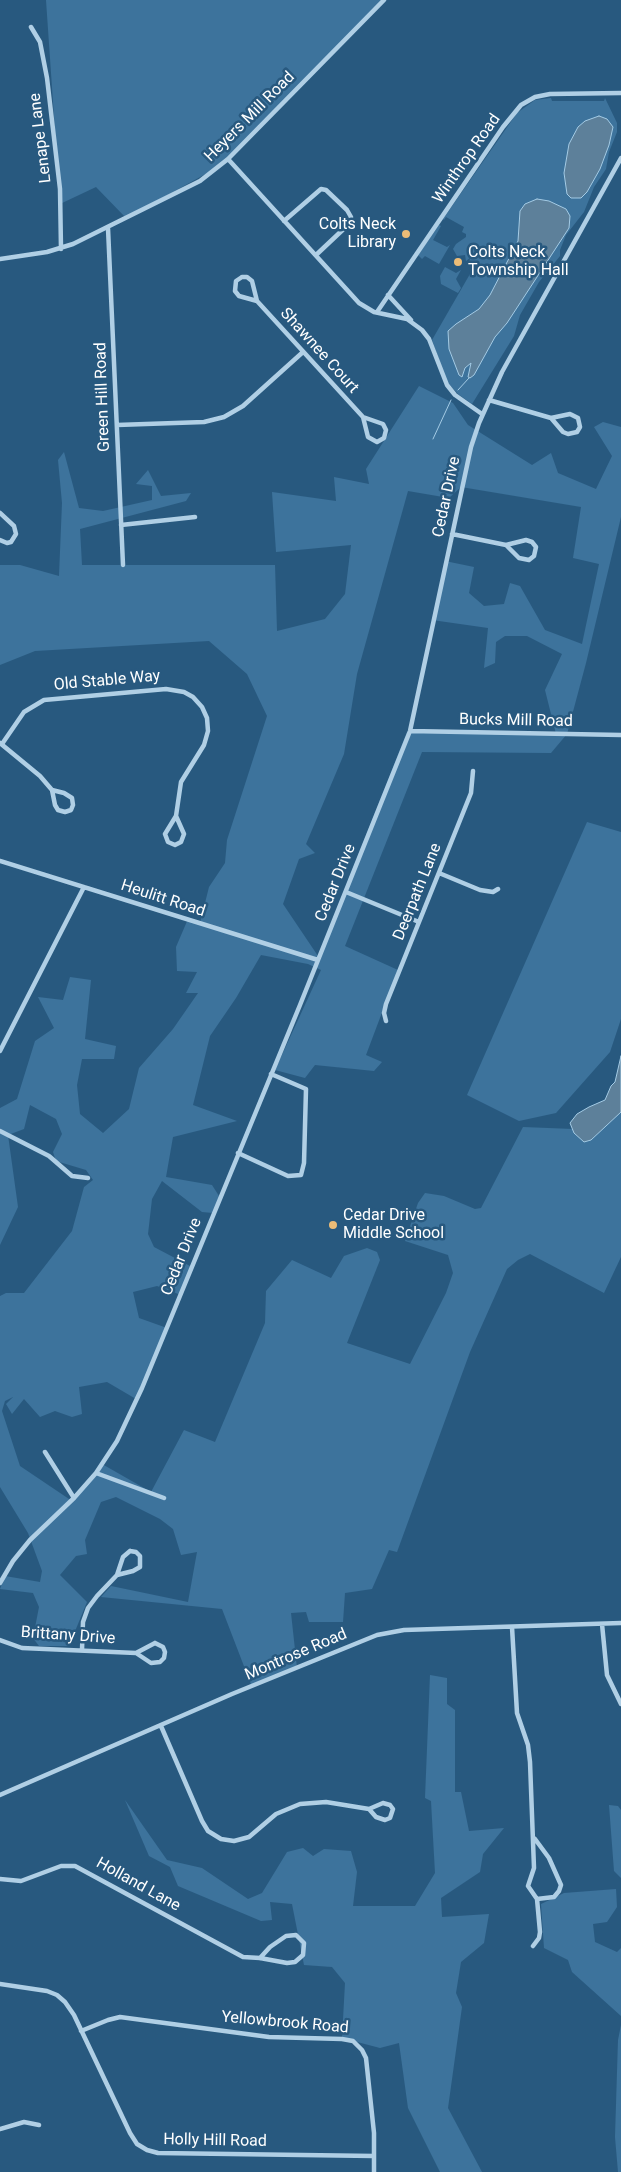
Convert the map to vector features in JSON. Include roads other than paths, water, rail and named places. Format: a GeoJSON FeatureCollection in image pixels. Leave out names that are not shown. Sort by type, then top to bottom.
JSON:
{"type":"FeatureCollection","features":[{"type":"Feature","properties":{"kind":"street","name":"Heyers Mill Road"},"geometry":{"type":"LineString","coordinates":[[0,259],[62,248],[108,228],[193,185],[228,160],[384,0]]}},
{"type":"Feature","properties":{"kind":"street","name":"Lenape Lane"},"geometry":{"type":"LineString","coordinates":[[31,27],[40,42],[47,78],[60,189],[62,248]]}},
{"type":"Feature","properties":{"kind":"street","name":"Winthrop Road"},"geometry":{"type":"LineString","coordinates":[[377,312],[503,127],[521,105],[530,99],[545,95],[621,93]]}},
{"type":"Feature","properties":{"kind":"street","name":"Cedar Drive"},"geometry":{"type":"LineString","coordinates":[[0,1583],[13,1561],[30,1540],[74,1498],[96,1473],[117,1441],[142,1388],[346,892],[410,731],[471,447],[482,414],[533,314],[621,158]]}},
{"type":"Feature","properties":{"kind":"street"},"geometry":{"type":"LineString","coordinates":[[228,160],[359,303],[377,312],[412,321]]}},
{"type":"Feature","properties":{"kind":"street"},"geometry":{"type":"LineString","coordinates":[[284,221],[321,190],[326,190],[347,210],[351,217],[350,223],[316,255]]}},
{"type":"Feature","properties":{"kind":"street","name":"Green Hill Road"},"geometry":{"type":"LineString","coordinates":[[108,228],[122,565]]}},
{"type":"Feature","properties":{"kind":"street","name":"Shawnee Court"},"geometry":{"type":"LineString","coordinates":[[257,301],[237,294],[234,288],[236,281],[245,277],[252,281],[257,301],[363,417],[383,424],[386,430],[384,438],[377,442],[368,437],[363,417]]}},
{"type":"Feature","properties":{"kind":"street"},"geometry":{"type":"LineString","coordinates":[[388,296],[429,339],[447,385],[455,395],[482,414]]}},
{"type":"Feature","properties":{"kind":"street"},"geometry":{"type":"LineString","coordinates":[[117,425],[204,422],[224,417],[243,406],[303,352]]}},
{"type":"Feature","properties":{"kind":"street"},"geometry":{"type":"LineString","coordinates":[[488,400],[551,418],[573,415],[579,420],[580,426],[577,432],[568,434],[563,432],[551,418]]}},
{"type":"Feature","properties":{"kind":"street"},"geometry":{"type":"LineString","coordinates":[[0,513],[14,526],[16,534],[11,542],[7,543],[0,540]]}},
{"type":"Feature","properties":{"kind":"street"},"geometry":{"type":"LineString","coordinates":[[120,525],[195,517]]}},
{"type":"Feature","properties":{"kind":"street"},"geometry":{"type":"LineString","coordinates":[[452,534],[506,545],[526,540],[532,542],[536,550],[534,556],[526,560],[519,558],[506,545]]}},
{"type":"Feature","properties":{"kind":"street","name":"Old Stable Way"},"geometry":{"type":"LineString","coordinates":[[1,744],[24,712],[44,700],[166,689],[184,692],[202,708],[207,718],[208,731],[204,746],[181,782],[176,816]]}},
{"type":"Feature","properties":{"kind":"street","name":"Bucks Mill Road"},"geometry":{"type":"LineString","coordinates":[[410,731],[621,735]]}},
{"type":"Feature","properties":{"kind":"street"},"geometry":{"type":"LineString","coordinates":[[1,744],[40,776],[52,790],[58,810],[65,812],[71,810],[73,805],[72,798],[64,793],[52,790]]}},
{"type":"Feature","properties":{"kind":"street","name":"Deerpath Lane"},"geometry":{"type":"LineString","coordinates":[[386,1022],[384,1013],[386,1004],[471,793],[473,771]]}},
{"type":"Feature","properties":{"kind":"street"},"geometry":{"type":"LineString","coordinates":[[176,816],[184,834],[181,842],[176,845],[168,842],[165,834],[176,816]]}},
{"type":"Feature","properties":{"kind":"street","name":"Heulitt Road"},"geometry":{"type":"LineString","coordinates":[[0,861],[318,960]]}},
{"type":"Feature","properties":{"kind":"street"},"geometry":{"type":"LineString","coordinates":[[439,873],[480,890],[493,892],[498,889]]}},
{"type":"Feature","properties":{"kind":"street"},"geometry":{"type":"LineString","coordinates":[[0,1051],[84,887]]}},
{"type":"Feature","properties":{"kind":"street"},"geometry":{"type":"LineString","coordinates":[[346,892],[419,922]]}},
{"type":"Feature","properties":{"kind":"street"},"geometry":{"type":"LineString","coordinates":[[238,1153],[291,1176],[301,1176],[304,1163],[306,1090],[300,1085],[271,1074]]}},
{"type":"Feature","properties":{"kind":"street"},"geometry":{"type":"LineString","coordinates":[[0,1130],[49,1156],[72,1176],[88,1178]]}},
{"type":"Feature","properties":{"kind":"street"},"geometry":{"type":"LineString","coordinates":[[45,1452],[74,1498]]}},
{"type":"Feature","properties":{"kind":"street"},"geometry":{"type":"LineString","coordinates":[[96,1473],[164,1498]]}},
{"type":"Feature","properties":{"kind":"street"},"geometry":{"type":"LineString","coordinates":[[82,1650],[84,1622],[88,1608],[96,1596],[117,1575],[124,1555],[130,1551],[138,1554],[141,1563],[139,1568],[117,1575]]}},
{"type":"Feature","properties":{"kind":"street","name":"Montrose Road"},"geometry":{"type":"LineString","coordinates":[[0,1795],[232,1694],[377,1635],[404,1630],[621,1623]]}},
{"type":"Feature","properties":{"kind":"street"},"geometry":{"type":"LineString","coordinates":[[602,1624],[603,1656],[606,1675],[621,1704]]}},
{"type":"Feature","properties":{"kind":"street"},"geometry":{"type":"LineString","coordinates":[[512,1627],[517,1713],[529,1749],[534,1868],[528,1886],[537,1899],[540,1932],[533,1946]]}},
{"type":"Feature","properties":{"kind":"street","name":"Brittany Drive"},"geometry":{"type":"LineString","coordinates":[[0,1640],[22,1648],[136,1653],[153,1663],[160,1662],[165,1655],[163,1647],[155,1643],[136,1653]]}},
{"type":"Feature","properties":{"kind":"street"},"geometry":{"type":"LineString","coordinates":[[161,1726],[202,1821],[212,1834],[221,1839],[234,1841],[248,1837],[276,1814],[300,1804],[326,1802],[369,1809],[385,1803],[390,1805],[393,1812],[390,1818],[383,1820],[376,1817],[369,1809]]}},
{"type":"Feature","properties":{"kind":"street"},"geometry":{"type":"LineString","coordinates":[[534,1838],[549,1858],[561,1885],[554,1897],[537,1899]]}},
{"type":"Feature","properties":{"kind":"street","name":"Holland Lane"},"geometry":{"type":"LineString","coordinates":[[0,1879],[21,1881],[61,1866],[75,1866],[240,1956],[287,1963],[295,1962],[304,1955],[304,1943],[296,1935],[286,1936],[270,1947],[260,1958]]}},
{"type":"Feature","properties":{"kind":"street","name":"Holly Hill Road"},"geometry":{"type":"LineString","coordinates":[[0,1984],[47,1991],[58,1995],[70,2008],[130,2133],[137,2144],[147,2150],[158,2153],[374,2156]]}},
{"type":"Feature","properties":{"kind":"street","name":"Yellowbrook Road"},"geometry":{"type":"LineString","coordinates":[[81,2031],[111,2018],[127,2018],[270,2037],[342,2038],[353,2042],[362,2050],[366,2058],[374,2133],[374,2172]]}},
{"type":"Feature","properties":{"kind":"street"},"geometry":{"type":"LineString","coordinates":[[0,2130],[24,2122],[39,2125]]}},
{"type":"Feature","properties":{"kind":"waterway"},"geometry":{"type":"LineString","coordinates":[[458,390],[469,378]]}},
{"type":"Feature","properties":{"kind":"waterway"},"geometry":{"type":"LineString","coordinates":[[433,439],[451,400]]}},
{"type":"Feature","properties":{"kind":"place","name":"Colts Neck Library"},"geometry":{"type":"Point","coordinates":[406,234]}},
{"type":"Feature","properties":{"kind":"place","name":"Colts Neck Township Hall"},"geometry":{"type":"Point","coordinates":[458,262]}},
{"type":"Feature","properties":{"kind":"place","name":"Cedar Drive Middle School"},"geometry":{"type":"Point","coordinates":[333,1225]}}]}
